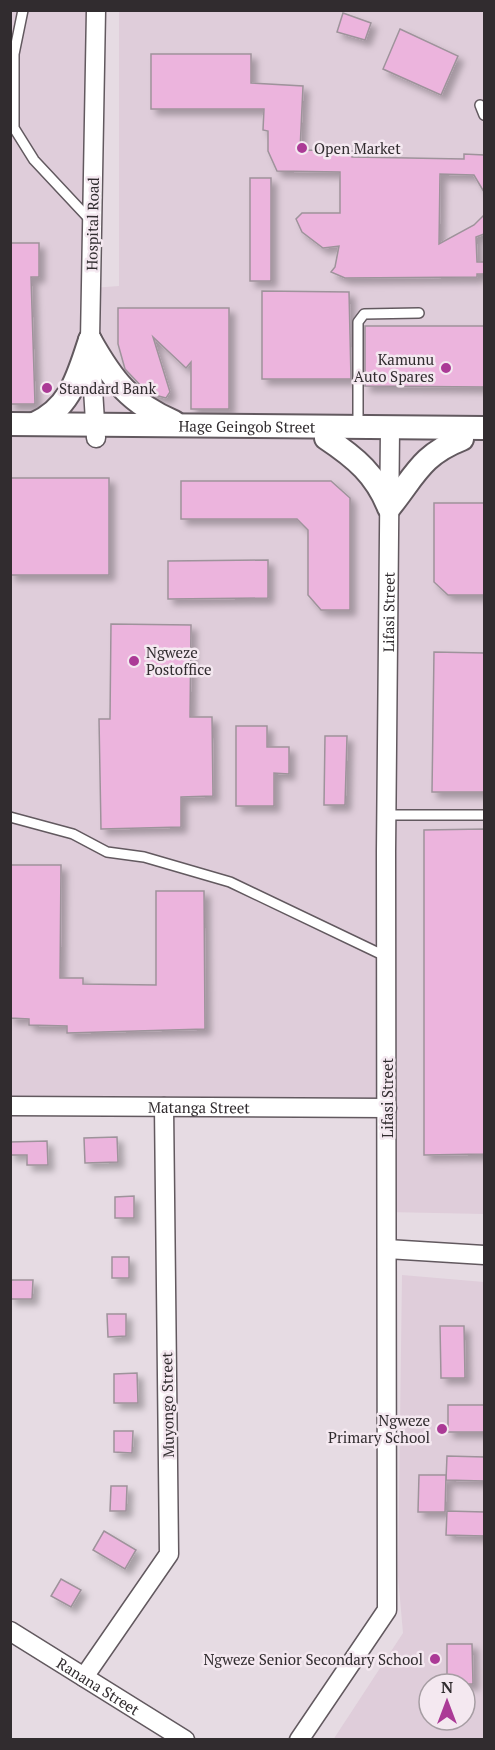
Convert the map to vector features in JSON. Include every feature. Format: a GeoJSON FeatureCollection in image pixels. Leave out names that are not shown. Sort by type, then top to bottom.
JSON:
{"type":"FeatureCollection","features":[{"type":"Feature","properties":{"kind":"street","name":"Hospital Road"},"geometry":{"type":"LineString","coordinates":[[96,10],[90,339],[96,431]]}},
{"type":"Feature","properties":{"kind":"street"},"geometry":{"type":"LineString","coordinates":[[22,424],[50,417],[63,405],[75,386],[90,339]]}},
{"type":"Feature","properties":{"kind":"street"},"geometry":{"type":"LineString","coordinates":[[90,339],[107,370],[123,390],[142,406],[183,425]]}},
{"type":"Feature","properties":{"kind":"street","name":"Hage Geingob Street"},"geometry":{"type":"LineString","coordinates":[[22,424],[96,431],[326,438],[484,428]]}},
{"type":"Feature","properties":{"kind":"street","name":"Hage Geingob Street"},"geometry":{"type":"LineString","coordinates":[[10,439],[183,425],[358,428],[390,434],[473,439]]}},
{"type":"Feature","properties":{"kind":"street","name":"Lifasi Street"},"geometry":{"type":"LineString","coordinates":[[299,1740],[387,1611],[387,815],[390,434]]}},
{"type":"Feature","properties":{"kind":"street"},"geometry":{"type":"LineString","coordinates":[[326,438],[347,452],[380,486],[389,508]]}},
{"type":"Feature","properties":{"kind":"street"},"geometry":{"type":"LineString","coordinates":[[389,508],[427,457],[442,447],[473,439]]}},
{"type":"Feature","properties":{"kind":"street","name":"Matanga Street"},"geometry":{"type":"LineString","coordinates":[[10,1106],[387,1108]]}},
{"type":"Feature","properties":{"kind":"street","name":"Muyongo Street"},"geometry":{"type":"LineString","coordinates":[[84,1677],[169,1554],[164,1107]]}},
{"type":"Feature","properties":{"kind":"street"},"geometry":{"type":"LineString","coordinates":[[387,1249],[484,1255]]}},
{"type":"Feature","properties":{"kind":"street","name":"Ranana Street"},"geometry":{"type":"LineString","coordinates":[[10,1631],[185,1740]]}},
{"type":"Feature","properties":{"kind":"lane"},"geometry":{"type":"LineString","coordinates":[[23,10],[14,54],[14,128],[34,160],[92,223]]}},
{"type":"Feature","properties":{"kind":"lane"},"geometry":{"type":"LineString","coordinates":[[480,105],[484,115]]}},
{"type":"Feature","properties":{"kind":"lane"},"geometry":{"type":"LineString","coordinates":[[358,428],[358,322],[364,314],[419,313]]}},
{"type":"Feature","properties":{"kind":"lane"},"geometry":{"type":"LineString","coordinates":[[387,815],[484,815]]}},
{"type":"Feature","properties":{"kind":"lane"},"geometry":{"type":"LineString","coordinates":[[10,817],[73,834],[107,852],[144,857],[230,882],[387,957]]}},
{"type":"Feature","properties":{"kind":"shaded area"},"geometry":{"type":"Polygon","coordinates":[[[11,11],[94,11],[92,288],[119,286],[119,11],[484,11],[484,1214],[387,1212],[387,1108],[11,1106],[11,11]]]}},
{"type":"Feature","properties":{"kind":"shaded area","name":"Ngweze Primary School"},"geometry":{"type":"Polygon","coordinates":[[[402,1275],[484,1282],[484,1739],[333,1740],[403,1633],[398,1576],[402,1275]]]}},
{"type":"Feature","properties":{"kind":"building"},"geometry":{"type":"Polygon","coordinates":[[[343,13],[371,23],[365,40],[337,32],[343,13]]]}},
{"type":"Feature","properties":{"kind":"building"},"geometry":{"type":"Polygon","coordinates":[[[400,29],[458,56],[441,95],[383,69],[400,29]]]}},
{"type":"Feature","properties":{"kind":"building"},"geometry":{"type":"Polygon","coordinates":[[[151,54],[251,54],[251,83],[303,86],[300,150],[352,151],[352,157],[464,159],[464,154],[484,155],[484,192],[474,175],[440,174],[439,244],[474,225],[484,215],[484,234],[476,237],[477,262],[484,262],[484,274],[477,274],[477,277],[345,278],[331,272],[335,267],[339,246],[323,248],[302,232],[296,219],[302,213],[340,213],[340,172],[277,171],[268,151],[268,131],[263,130],[264,109],[151,109],[151,54]]]}},
{"type":"Feature","properties":{"kind":"building"},"geometry":{"type":"Polygon","coordinates":[[[250,178],[271,178],[271,281],[250,281],[250,178]]]}},
{"type":"Feature","properties":{"kind":"building"},"geometry":{"type":"Polygon","coordinates":[[[10,243],[39,243],[39,277],[31,277],[35,404],[10,404],[10,243]]]}},
{"type":"Feature","properties":{"kind":"building"},"geometry":{"type":"Polygon","coordinates":[[[262,291],[349,292],[351,379],[262,379],[262,291]]]}},
{"type":"Feature","properties":{"kind":"building"},"geometry":{"type":"Polygon","coordinates":[[[118,308],[229,308],[229,409],[191,409],[191,362],[186,368],[153,337],[170,392],[166,398],[151,394],[143,388],[125,369],[118,344],[118,308]]]}},
{"type":"Feature","properties":{"kind":"building"},"geometry":{"type":"Polygon","coordinates":[[[365,326],[484,326],[484,387],[365,386],[365,326]]]}},
{"type":"Feature","properties":{"kind":"building"},"geometry":{"type":"Polygon","coordinates":[[[10,478],[109,478],[109,575],[10,575],[10,478]]]}},
{"type":"Feature","properties":{"kind":"building"},"geometry":{"type":"Polygon","coordinates":[[[181,481],[331,481],[350,498],[350,610],[321,610],[308,595],[308,530],[297,519],[181,519],[181,481]]]}},
{"type":"Feature","properties":{"kind":"building"},"geometry":{"type":"Polygon","coordinates":[[[434,503],[484,503],[484,595],[448,595],[434,582],[434,503]]]}},
{"type":"Feature","properties":{"kind":"building"},"geometry":{"type":"Polygon","coordinates":[[[268,560],[268,598],[168,599],[168,561],[268,560]]]}},
{"type":"Feature","properties":{"kind":"building"},"geometry":{"type":"Polygon","coordinates":[[[111,624],[191,625],[190,717],[212,717],[213,796],[181,797],[181,827],[101,829],[99,719],[110,719],[111,624]]]}},
{"type":"Feature","properties":{"kind":"building"},"geometry":{"type":"Polygon","coordinates":[[[434,652],[484,653],[484,792],[432,792],[434,652]]]}},
{"type":"Feature","properties":{"kind":"building"},"geometry":{"type":"Polygon","coordinates":[[[236,726],[267,726],[267,747],[289,747],[289,774],[274,773],[274,806],[236,806],[236,726]]]}},
{"type":"Feature","properties":{"kind":"building"},"geometry":{"type":"Polygon","coordinates":[[[325,736],[347,736],[345,805],[324,805],[325,736]]]}},
{"type":"Feature","properties":{"kind":"building"},"geometry":{"type":"Polygon","coordinates":[[[484,829],[484,1154],[424,1155],[424,830],[484,829]]]}},
{"type":"Feature","properties":{"kind":"building"},"geometry":{"type":"Polygon","coordinates":[[[10,865],[61,865],[60,978],[83,978],[83,984],[156,985],[156,891],[204,891],[205,1029],[67,1033],[67,1026],[29,1025],[29,1019],[10,1018],[10,865]]]}},
{"type":"Feature","properties":{"kind":"building"},"geometry":{"type":"Polygon","coordinates":[[[117,1137],[118,1162],[85,1163],[84,1138],[117,1137]]]}},
{"type":"Feature","properties":{"kind":"building"},"geometry":{"type":"Polygon","coordinates":[[[47,1141],[48,1165],[27,1165],[27,1155],[10,1155],[10,1142],[47,1141]]]}},
{"type":"Feature","properties":{"kind":"building"},"geometry":{"type":"Polygon","coordinates":[[[134,1196],[134,1218],[115,1218],[115,1197],[134,1196]]]}},
{"type":"Feature","properties":{"kind":"building"},"geometry":{"type":"Polygon","coordinates":[[[112,1257],[129,1257],[129,1278],[112,1278],[112,1257]]]}},
{"type":"Feature","properties":{"kind":"building"},"geometry":{"type":"Polygon","coordinates":[[[10,1280],[33,1280],[32,1299],[10,1299],[10,1280]]]}},
{"type":"Feature","properties":{"kind":"building"},"geometry":{"type":"Polygon","coordinates":[[[107,1314],[126,1314],[126,1336],[108,1337],[107,1314]]]}},
{"type":"Feature","properties":{"kind":"building"},"geometry":{"type":"Polygon","coordinates":[[[440,1326],[464,1326],[465,1378],[441,1378],[440,1326]]]}},
{"type":"Feature","properties":{"kind":"building"},"geometry":{"type":"Polygon","coordinates":[[[137,1373],[138,1403],[114,1403],[114,1374],[137,1373]]]}},
{"type":"Feature","properties":{"kind":"building"},"geometry":{"type":"Polygon","coordinates":[[[448,1405],[484,1405],[484,1432],[448,1432],[448,1405]]]}},
{"type":"Feature","properties":{"kind":"building"},"geometry":{"type":"Polygon","coordinates":[[[114,1431],[133,1431],[132,1453],[114,1452],[114,1431]]]}},
{"type":"Feature","properties":{"kind":"building"},"geometry":{"type":"Polygon","coordinates":[[[447,1456],[484,1457],[484,1481],[446,1480],[447,1456]]]}},
{"type":"Feature","properties":{"kind":"building"},"geometry":{"type":"Polygon","coordinates":[[[419,1475],[446,1475],[445,1512],[418,1512],[419,1475]]]}},
{"type":"Feature","properties":{"kind":"building"},"geometry":{"type":"Polygon","coordinates":[[[111,1486],[127,1486],[126,1511],[110,1511],[111,1486]]]}},
{"type":"Feature","properties":{"kind":"building"},"geometry":{"type":"Polygon","coordinates":[[[447,1511],[484,1512],[484,1536],[446,1535],[447,1511]]]}},
{"type":"Feature","properties":{"kind":"building"},"geometry":{"type":"Polygon","coordinates":[[[104,1531],[136,1550],[125,1569],[93,1550],[104,1531]]]}},
{"type":"Feature","properties":{"kind":"building"},"geometry":{"type":"Polygon","coordinates":[[[61,1579],[81,1590],[71,1607],[51,1596],[61,1579]]]}},
{"type":"Feature","properties":{"kind":"building"},"geometry":{"type":"Polygon","coordinates":[[[447,1644],[472,1644],[473,1672],[447,1672],[447,1644]]]}},
{"type":"Feature","properties":{"kind":"place","name":"Open Market"},"geometry":{"type":"Point","coordinates":[302,148]}},
{"type":"Feature","properties":{"kind":"place","name":"Kamunu Auto Spares"},"geometry":{"type":"Point","coordinates":[446,368]}},
{"type":"Feature","properties":{"kind":"place","name":"Standard Bank"},"geometry":{"type":"Point","coordinates":[47,388]}},
{"type":"Feature","properties":{"kind":"place","name":"Ngweze Postoffice"},"geometry":{"type":"Point","coordinates":[134,661]}},
{"type":"Feature","properties":{"kind":"place","name":"Ngweze Primary School"},"geometry":{"type":"Point","coordinates":[442,1429]}},
{"type":"Feature","properties":{"kind":"place","name":"Ngweze Senior Secondary School"},"geometry":{"type":"Point","coordinates":[435,1659]}}]}
